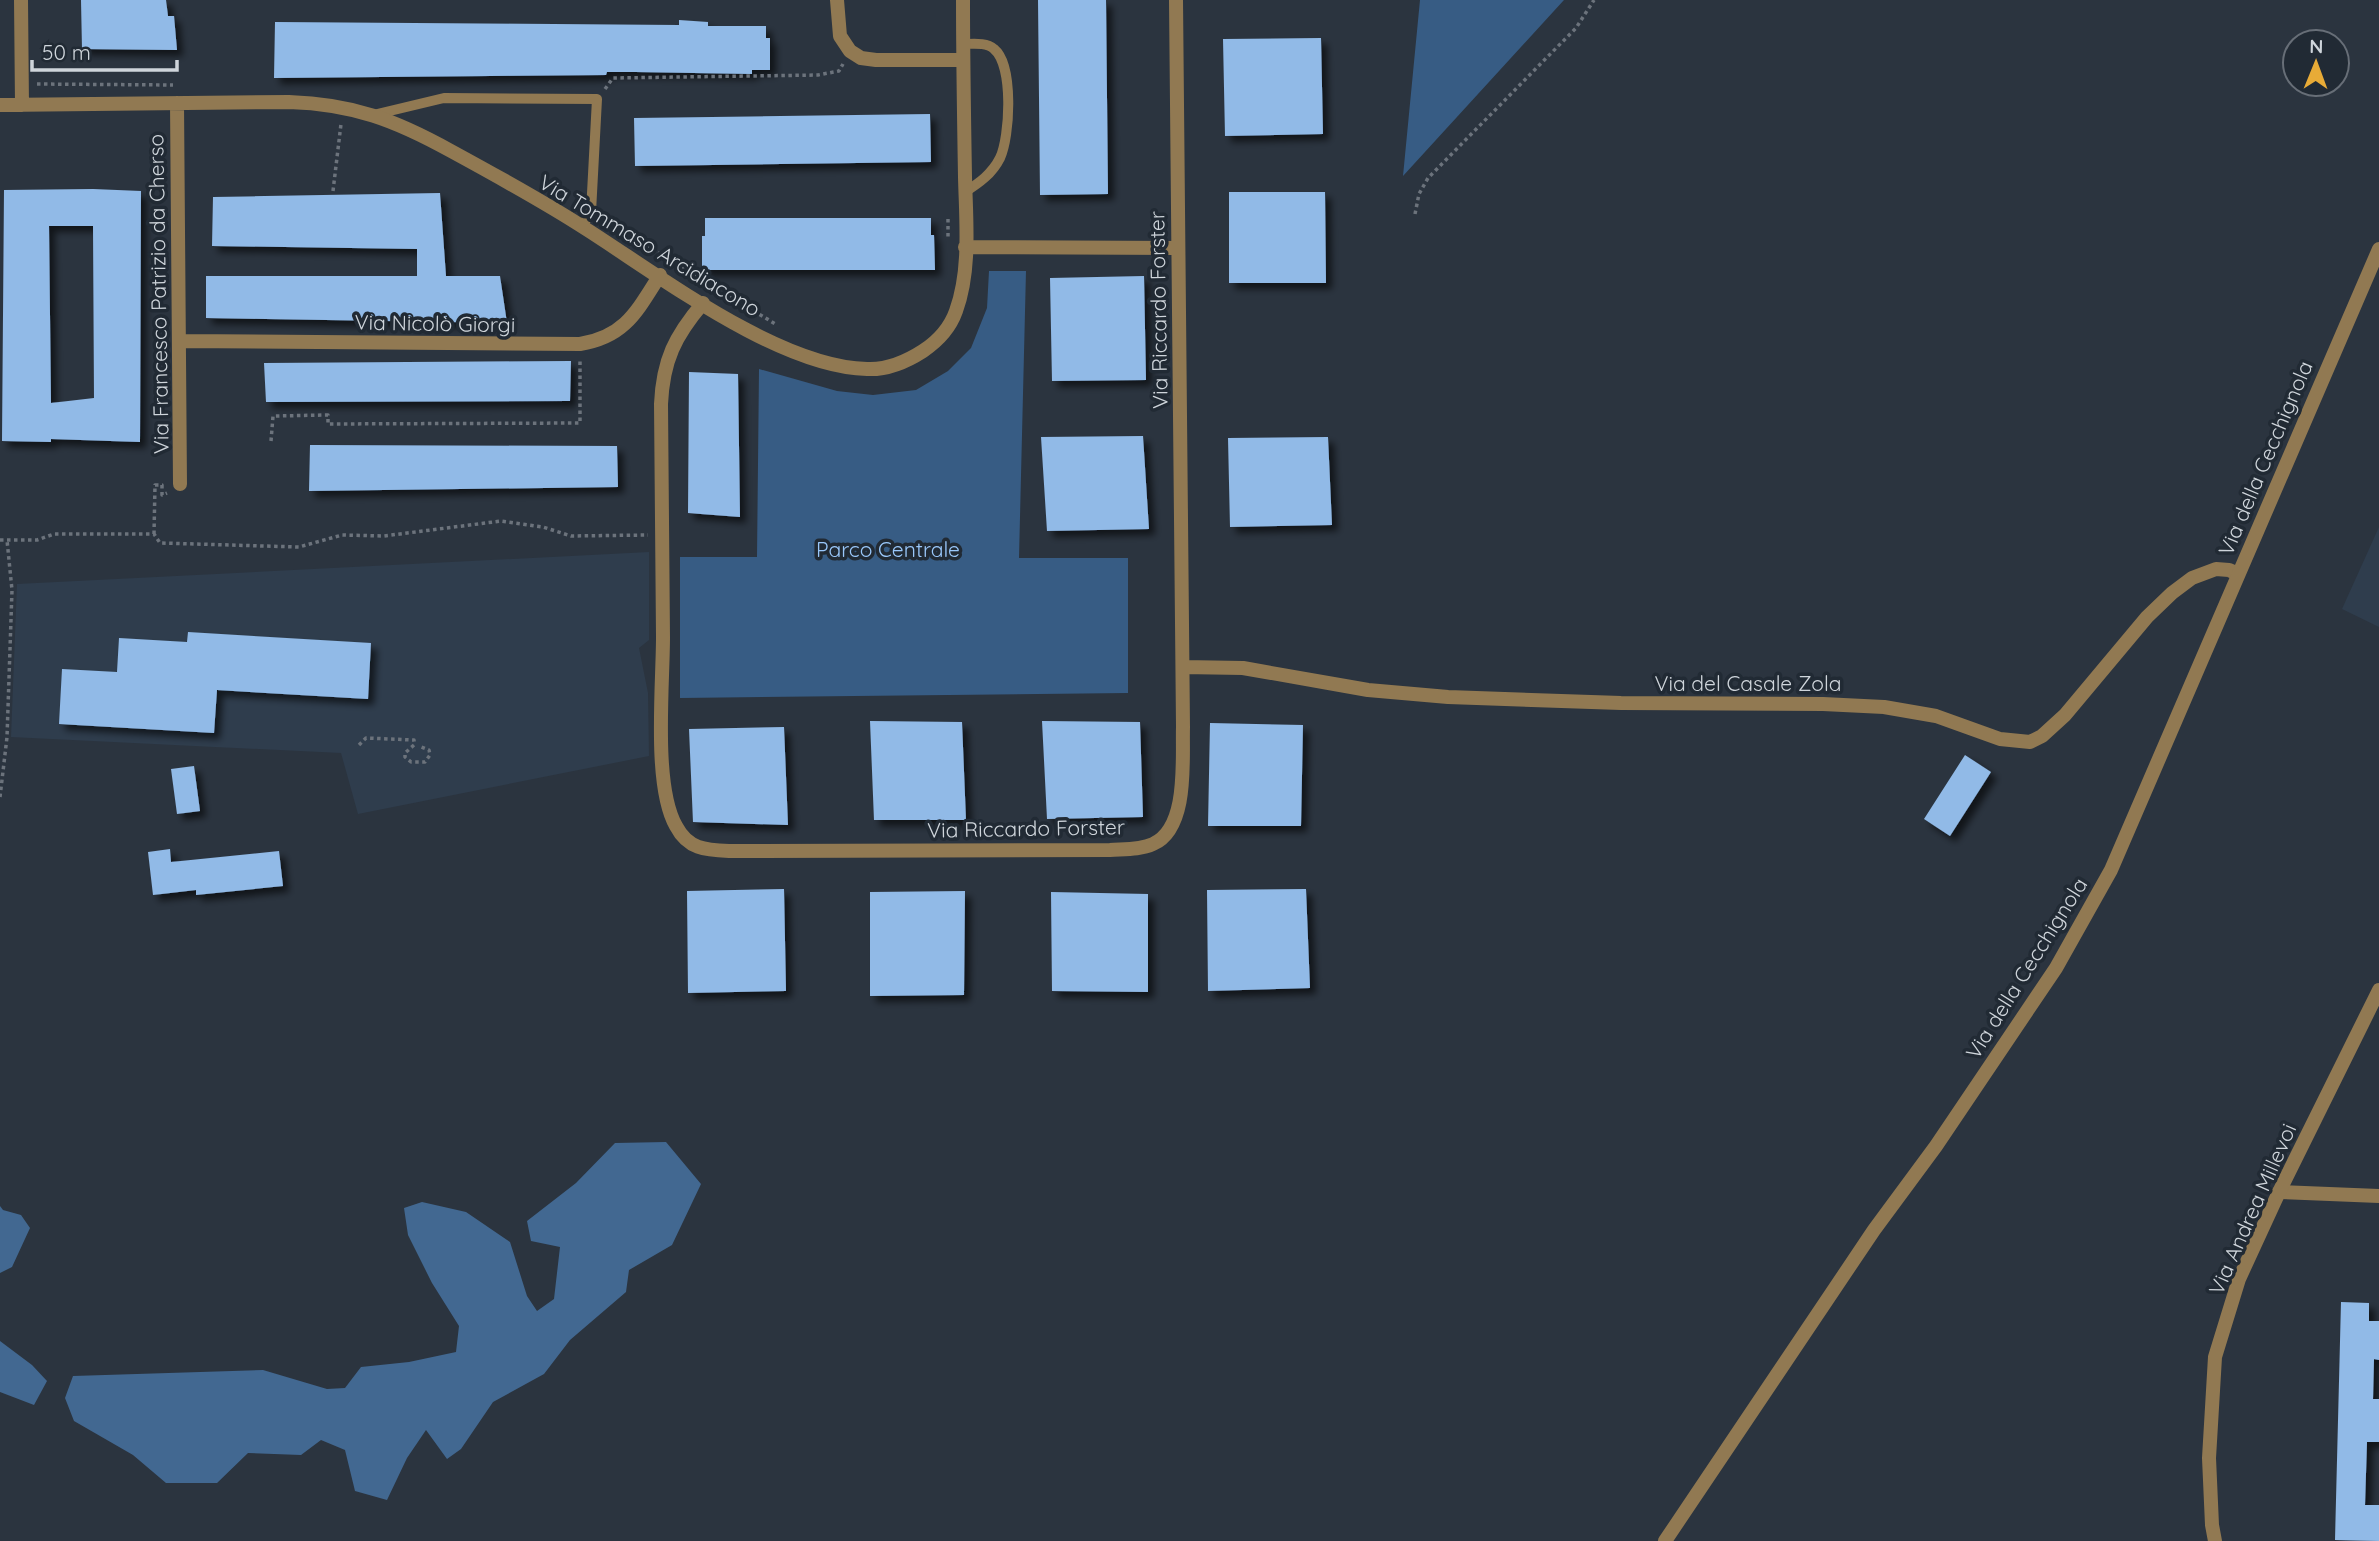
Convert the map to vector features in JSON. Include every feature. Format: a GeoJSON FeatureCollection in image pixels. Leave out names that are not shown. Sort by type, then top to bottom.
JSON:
{"type":"FeatureCollection","features":[{"type":"Feature","properties":{"kind":"street"},"geometry":{"type":"LineString","coordinates":[[21,0],[22,105]]}},
{"type":"Feature","properties":{"kind":"street"},"geometry":{"type":"LineString","coordinates":[[837,0],[838,32],[850,51],[867,60],[963,60]]}},
{"type":"Feature","properties":{"kind":"street","name":"Via Tommaso Arcidiacono"},"geometry":{"type":"LineString","coordinates":[[0,105],[289,102],[343,107],[373,114],[451,151],[582,226],[743,327],[796,352],[849,367],[886,368],[907,361],[926,349],[950,325],[962,291],[965,247],[963,0]]}},
{"type":"Feature","properties":{"kind":"street","name":"Via Riccardo Forster"},"geometry":{"type":"LineString","coordinates":[[703,303],[678,336],[669,354],[661,404],[663,768],[671,817],[686,841],[698,848],[729,851],[1100,850],[1150,845],[1167,835],[1179,804],[1183,667],[1176,0]]}},
{"type":"Feature","properties":{"kind":"street","name":"Via Francesco Patrizio da Cherso"},"geometry":{"type":"LineString","coordinates":[[177,103],[180,484]]}},
{"type":"Feature","properties":{"kind":"street"},"geometry":{"type":"LineString","coordinates":[[965,247],[1178,248]]}},
{"type":"Feature","properties":{"kind":"street","name":"Via della Cecchignola"},"geometry":{"type":"LineString","coordinates":[[1665,1541],[1874,1230],[1936,1146],[2056,968],[2111,870],[2379,249]]}},
{"type":"Feature","properties":{"kind":"street","name":"Via Nicolò Giorgi"},"geometry":{"type":"LineString","coordinates":[[179,341],[580,344],[610,335],[624,326],[660,275]]}},
{"type":"Feature","properties":{"kind":"street","name":"Via del Casale Zola"},"geometry":{"type":"LineString","coordinates":[[1183,667],[1243,668],[1368,690],[1448,696],[1608,703],[1836,704],[1884,707],[1936,716],[2000,739],[2031,742],[2042,736],[2065,715],[2147,617],[2172,593],[2192,578],[2216,569],[2238,574]]}},
{"type":"Feature","properties":{"kind":"street","name":"Via Andrea Millevoi"},"geometry":{"type":"LineString","coordinates":[[2215,1541],[2208,1458],[2215,1357],[2239,1279],[2379,990]]}},
{"type":"Feature","properties":{"kind":"street"},"geometry":{"type":"LineString","coordinates":[[2279,1192],[2379,1196]]}},
{"type":"Feature","properties":{"kind":"lane"},"geometry":{"type":"LineString","coordinates":[[963,44],[985,44],[995,50],[1005,66],[1007,83],[1002,153],[987,176],[965,192]]}},
{"type":"Feature","properties":{"kind":"lane"},"geometry":{"type":"LineString","coordinates":[[373,114],[444,98],[597,99],[591,212],[582,226]]}},
{"type":"Feature","properties":{"kind":"path"},"geometry":{"type":"LineString","coordinates":[[1415,214],[1419,194],[1428,178],[1576,28],[1594,0]]}},
{"type":"Feature","properties":{"kind":"path"},"geometry":{"type":"LineString","coordinates":[[597,99],[613,78],[818,75],[839,71],[850,51]]}},
{"type":"Feature","properties":{"kind":"path"},"geometry":{"type":"LineString","coordinates":[[333,191],[343,107]]}},
{"type":"Feature","properties":{"kind":"path"},"geometry":{"type":"LineString","coordinates":[[271,441],[272,416],[328,415],[328,424],[580,423],[580,344]]}},
{"type":"Feature","properties":{"kind":"path"},"geometry":{"type":"LineString","coordinates":[[162,494],[162,485],[155,485],[154,534],[160,543],[299,547],[342,535],[384,536],[501,521],[543,527],[571,536],[662,535]]}},
{"type":"Feature","properties":{"kind":"path"},"geometry":{"type":"LineString","coordinates":[[0,540],[37,541],[54,534],[154,534]]}},
{"type":"Feature","properties":{"kind":"path"},"geometry":{"type":"LineString","coordinates":[[0,797],[7,737],[12,590],[7,540]]}},
{"type":"Feature","properties":{"kind":"path"},"geometry":{"type":"LineString","coordinates":[[359,745],[366,738],[414,740],[414,745],[405,752],[405,757],[411,762],[425,762],[430,755],[429,750],[419,746]]}},
{"type":"Feature","properties":{"kind":"shaded area"},"geometry":{"type":"Polygon","coordinates":[[[2379,527],[2379,627],[2342,609],[2379,527]]]}},
{"type":"Feature","properties":{"kind":"shaded area"},"geometry":{"type":"Polygon","coordinates":[[[649,552],[649,640],[639,648],[648,693],[649,756],[358,814],[341,753],[11,737],[17,584],[649,552]]]}},
{"type":"Feature","properties":{"kind":"shaded area"},"geometry":{"type":"Polygon","coordinates":[[[666,1142],[701,1184],[672,1245],[629,1270],[626,1292],[570,1340],[544,1374],[493,1402],[461,1449],[447,1459],[426,1430],[407,1458],[387,1500],[355,1491],[345,1450],[321,1440],[301,1455],[248,1453],[217,1483],[166,1483],[133,1455],[74,1421],[65,1398],[73,1376],[263,1370],[327,1389],[345,1388],[361,1367],[409,1362],[456,1352],[459,1326],[432,1283],[408,1235],[404,1208],[422,1202],[466,1212],[510,1242],[527,1296],[537,1311],[554,1299],[560,1247],[531,1241],[527,1221],[576,1183],[615,1143],[666,1142]]]}},
{"type":"Feature","properties":{"kind":"shaded area"},"geometry":{"type":"Polygon","coordinates":[[[0,1206],[3,1210],[21,1215],[30,1228],[12,1267],[0,1273],[0,1206]]]}},
{"type":"Feature","properties":{"kind":"shaded area"},"geometry":{"type":"Polygon","coordinates":[[[0,1341],[32,1365],[47,1381],[34,1405],[0,1392],[0,1341]]]}},
{"type":"Feature","properties":{"kind":"green space"},"geometry":{"type":"Polygon","coordinates":[[[1420,0],[1564,0],[1403,176],[1420,0]]]}},
{"type":"Feature","properties":{"kind":"green space","name":"Parco Centrale"},"geometry":{"type":"Polygon","coordinates":[[[989,271],[1026,271],[1019,558],[1128,558],[1128,693],[680,698],[680,557],[757,557],[759,369],[837,391],[873,395],[916,390],[948,371],[971,348],[987,308],[989,271]]]}},
{"type":"Feature","properties":{"kind":"building"},"geometry":{"type":"Polygon","coordinates":[[[81,0],[166,0],[168,16],[174,16],[177,50],[82,49],[81,0]]]}},
{"type":"Feature","properties":{"kind":"building"},"geometry":{"type":"Polygon","coordinates":[[[1038,0],[1106,0],[1108,194],[1040,195],[1038,0]]]}},
{"type":"Feature","properties":{"kind":"building"},"geometry":{"type":"Polygon","coordinates":[[[679,20],[708,22],[708,26],[766,26],[766,38],[770,38],[770,70],[752,70],[752,74],[607,72],[606,75],[274,78],[275,22],[679,25],[679,20]]]}},
{"type":"Feature","properties":{"kind":"building"},"geometry":{"type":"Polygon","coordinates":[[[1321,38],[1323,134],[1225,136],[1223,39],[1321,38]]]}},
{"type":"Feature","properties":{"kind":"building"},"geometry":{"type":"Polygon","coordinates":[[[930,114],[931,162],[635,166],[634,118],[930,114]]]}},
{"type":"Feature","properties":{"kind":"building"},"geometry":{"type":"Polygon","coordinates":[[[4,190],[141,191],[140,442],[51,439],[51,442],[2,441],[4,190]],[[49,226],[51,403],[94,398],[93,226],[49,226]]]}},
{"type":"Feature","properties":{"kind":"building"},"geometry":{"type":"Polygon","coordinates":[[[1229,192],[1325,192],[1326,283],[1229,283],[1229,192]]]}},
{"type":"Feature","properties":{"kind":"building"},"geometry":{"type":"Polygon","coordinates":[[[440,193],[446,276],[500,276],[507,323],[206,318],[206,276],[417,276],[417,249],[212,246],[213,197],[440,193]]]}},
{"type":"Feature","properties":{"kind":"building"},"geometry":{"type":"Polygon","coordinates":[[[705,218],[931,218],[935,270],[702,270],[705,218]]]}},
{"type":"Feature","properties":{"kind":"building"},"geometry":{"type":"Polygon","coordinates":[[[1144,276],[1146,380],[1052,381],[1050,278],[1144,276]]]}},
{"type":"Feature","properties":{"kind":"building"},"geometry":{"type":"Polygon","coordinates":[[[571,361],[570,401],[266,402],[264,363],[571,361]]]}},
{"type":"Feature","properties":{"kind":"building"},"geometry":{"type":"Polygon","coordinates":[[[689,372],[738,374],[740,517],[688,513],[689,372]]]}},
{"type":"Feature","properties":{"kind":"building"},"geometry":{"type":"Polygon","coordinates":[[[1143,436],[1149,529],[1047,531],[1041,437],[1143,436]]]}},
{"type":"Feature","properties":{"kind":"building"},"geometry":{"type":"Polygon","coordinates":[[[1328,437],[1332,525],[1230,527],[1228,438],[1328,437]]]}},
{"type":"Feature","properties":{"kind":"building"},"geometry":{"type":"Polygon","coordinates":[[[310,445],[617,446],[618,487],[309,491],[310,445]]]}},
{"type":"Feature","properties":{"kind":"building"},"geometry":{"type":"Polygon","coordinates":[[[188,632],[371,643],[368,699],[217,690],[214,733],[59,724],[62,669],[117,672],[119,638],[187,642],[188,632]]]}},
{"type":"Feature","properties":{"kind":"building"},"geometry":{"type":"Polygon","coordinates":[[[870,721],[962,722],[966,820],[874,820],[870,721]]]}},
{"type":"Feature","properties":{"kind":"building"},"geometry":{"type":"Polygon","coordinates":[[[1042,721],[1140,722],[1143,817],[1047,819],[1042,721]]]}},
{"type":"Feature","properties":{"kind":"building"},"geometry":{"type":"Polygon","coordinates":[[[1210,723],[1303,725],[1301,826],[1208,826],[1210,723]]]}},
{"type":"Feature","properties":{"kind":"building"},"geometry":{"type":"Polygon","coordinates":[[[784,727],[788,825],[693,822],[689,729],[784,727]]]}},
{"type":"Feature","properties":{"kind":"building"},"geometry":{"type":"Polygon","coordinates":[[[1965,755],[1991,772],[1950,836],[1924,819],[1965,755]]]}},
{"type":"Feature","properties":{"kind":"building"},"geometry":{"type":"Polygon","coordinates":[[[194,766],[200,811],[177,814],[171,769],[194,766]]]}},
{"type":"Feature","properties":{"kind":"building"},"geometry":{"type":"Polygon","coordinates":[[[170,849],[171,862],[279,851],[283,886],[196,895],[196,890],[153,895],[148,852],[170,849]]]}},
{"type":"Feature","properties":{"kind":"building"},"geometry":{"type":"Polygon","coordinates":[[[784,889],[786,991],[688,993],[687,891],[784,889]]]}},
{"type":"Feature","properties":{"kind":"building"},"geometry":{"type":"Polygon","coordinates":[[[1306,889],[1310,988],[1208,991],[1207,890],[1306,889]]]}},
{"type":"Feature","properties":{"kind":"building"},"geometry":{"type":"Polygon","coordinates":[[[965,891],[964,995],[870,996],[870,892],[965,891]]]}},
{"type":"Feature","properties":{"kind":"building"},"geometry":{"type":"Polygon","coordinates":[[[1051,892],[1148,894],[1148,992],[1052,991],[1051,892]]]}},
{"type":"Feature","properties":{"kind":"building"},"geometry":{"type":"Polygon","coordinates":[[[2341,1302],[2369,1303],[2369,1321],[2379,1321],[2379,1360],[2374,1359],[2373,1399],[2379,1399],[2379,1442],[2367,1442],[2365,1505],[2379,1505],[2379,1541],[2335,1540],[2341,1302]]]}}]}
